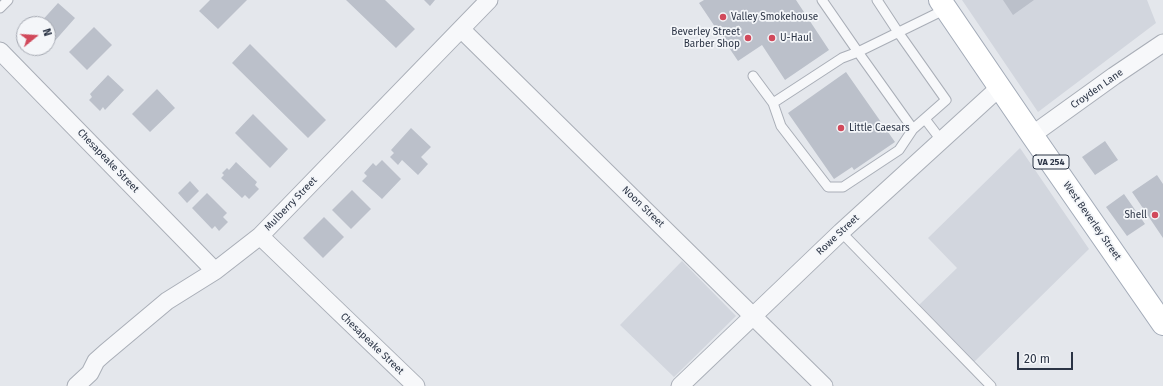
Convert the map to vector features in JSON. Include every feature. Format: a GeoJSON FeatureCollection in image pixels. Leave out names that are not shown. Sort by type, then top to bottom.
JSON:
{"type":"FeatureCollection","features":[{"type":"Feature","properties":{"kind":"main road","name":"West Beverley Street"},"geometry":{"type":"LineString","coordinates":[[943,4],[1163,324]]}},
{"type":"Feature","properties":{"kind":"street","name":"Mulberry Street"},"geometry":{"type":"LineString","coordinates":[[76,386],[88,379],[96,361],[167,301],[216,271],[260,236],[489,0]]}},
{"type":"Feature","properties":{"kind":"street","name":"Noon Street"},"geometry":{"type":"LineString","coordinates":[[461,30],[824,386]]}},
{"type":"Feature","properties":{"kind":"street","name":"Croyden Lane"},"geometry":{"type":"LineString","coordinates":[[1032,135],[1163,43]]}},
{"type":"Feature","properties":{"kind":"street","name":"Chesapeake Street"},"geometry":{"type":"LineString","coordinates":[[0,51],[216,271]]}},
{"type":"Feature","properties":{"kind":"street","name":"Rowe Street"},"geometry":{"type":"LineString","coordinates":[[680,386],[841,232],[1000,87]]}},
{"type":"Feature","properties":{"kind":"street","name":"Chesapeake Street"},"geometry":{"type":"LineString","coordinates":[[260,236],[416,386]]}},
{"type":"Feature","properties":{"kind":"lane"},"geometry":{"type":"LineString","coordinates":[[0,8],[8,0]]}},
{"type":"Feature","properties":{"kind":"lane"},"geometry":{"type":"LineString","coordinates":[[822,0],[913,129]]}},
{"type":"Feature","properties":{"kind":"lane"},"geometry":{"type":"LineString","coordinates":[[753,76],[773,103],[780,126],[828,187],[842,187],[899,150],[913,129],[946,100],[877,0]]}},
{"type":"Feature","properties":{"kind":"lane"},"geometry":{"type":"LineString","coordinates":[[773,103],[842,58],[858,52],[898,32],[943,4]]}},
{"type":"Feature","properties":{"kind":"lane"},"geometry":{"type":"LineString","coordinates":[[925,119],[941,140]]}},
{"type":"Feature","properties":{"kind":"lane"},"geometry":{"type":"LineString","coordinates":[[841,232],[991,386]]}},
{"type":"Feature","properties":{"kind":"shaded area"},"geometry":{"type":"Polygon","coordinates":[[[962,0],[1147,0],[1156,23],[1038,112],[962,0]]]}},
{"type":"Feature","properties":{"kind":"shaded area"},"geometry":{"type":"Polygon","coordinates":[[[1020,148],[1089,249],[974,362],[919,305],[957,268],[928,238],[1020,148]]]}},
{"type":"Feature","properties":{"kind":"shaded area"},"geometry":{"type":"Polygon","coordinates":[[[682,261],[736,316],[674,377],[620,325],[682,261]]]}},
{"type":"Feature","properties":{"kind":"building"},"geometry":{"type":"Polygon","coordinates":[[[210,0],[247,0],[218,29],[199,11],[210,0]]]}},
{"type":"Feature","properties":{"kind":"building"},"geometry":{"type":"Polygon","coordinates":[[[346,0],[385,0],[415,29],[396,48],[346,0]]]}},
{"type":"Feature","properties":{"kind":"building"},"geometry":{"type":"Polygon","coordinates":[[[424,0],[435,0],[430,6],[424,0]]]}},
{"type":"Feature","properties":{"kind":"building","name":"U-Haul"},"geometry":{"type":"Polygon","coordinates":[[[704,0],[796,0],[829,50],[785,80],[762,45],[738,61],[699,3],[704,0]]]}},
{"type":"Feature","properties":{"kind":"building"},"geometry":{"type":"Polygon","coordinates":[[[1003,0],[1034,0],[1013,15],[1003,0]]]}},
{"type":"Feature","properties":{"kind":"building"},"geometry":{"type":"Polygon","coordinates":[[[58,3],[75,18],[56,40],[56,16],[46,16],[58,3]]]}},
{"type":"Feature","properties":{"kind":"building"},"geometry":{"type":"Polygon","coordinates":[[[94,27],[112,45],[87,70],[69,52],[94,27]]]}},
{"type":"Feature","properties":{"kind":"building"},"geometry":{"type":"Polygon","coordinates":[[[250,44],[326,120],[308,138],[232,63],[250,44]]]}},
{"type":"Feature","properties":{"kind":"building","name":"Little Caesars"},"geometry":{"type":"Polygon","coordinates":[[[846,72],[895,142],[854,170],[852,167],[834,179],[788,113],[846,72]]]}},
{"type":"Feature","properties":{"kind":"building"},"geometry":{"type":"Polygon","coordinates":[[[108,75],[124,90],[105,110],[103,107],[100,111],[89,100],[92,97],[90,94],[108,75]]]}},
{"type":"Feature","properties":{"kind":"building"},"geometry":{"type":"Polygon","coordinates":[[[157,89],[175,108],[150,132],[132,114],[157,89]]]}},
{"type":"Feature","properties":{"kind":"building"},"geometry":{"type":"Polygon","coordinates":[[[253,114],[288,149],[270,168],[235,133],[253,114]]]}},
{"type":"Feature","properties":{"kind":"building"},"geometry":{"type":"Polygon","coordinates":[[[411,128],[431,147],[421,157],[428,164],[418,175],[402,160],[398,165],[390,157],[394,153],[391,150],[411,128]]]}},
{"type":"Feature","properties":{"kind":"building"},"geometry":{"type":"Polygon","coordinates":[[[1105,141],[1118,160],[1095,175],[1082,157],[1105,141]]]}},
{"type":"Feature","properties":{"kind":"building"},"geometry":{"type":"Polygon","coordinates":[[[382,160],[401,179],[382,199],[362,181],[367,176],[364,173],[373,163],[376,166],[382,160]]]}},
{"type":"Feature","properties":{"kind":"building"},"geometry":{"type":"Polygon","coordinates":[[[236,162],[257,182],[255,185],[259,189],[249,199],[245,195],[242,198],[221,178],[224,175],[222,173],[227,168],[229,170],[236,162]]]}},
{"type":"Feature","properties":{"kind":"building","name":"Shell"},"geometry":{"type":"Polygon","coordinates":[[[1157,175],[1163,184],[1163,238],[1132,192],[1157,175]]]}},
{"type":"Feature","properties":{"kind":"building"},"geometry":{"type":"Polygon","coordinates":[[[190,181],[199,191],[187,203],[178,193],[190,181]]]}},
{"type":"Feature","properties":{"kind":"building"},"geometry":{"type":"Polygon","coordinates":[[[352,190],[371,209],[351,229],[332,210],[352,190]]]}},
{"type":"Feature","properties":{"kind":"building"},"geometry":{"type":"Polygon","coordinates":[[[207,193],[227,213],[223,217],[228,222],[219,231],[215,226],[212,229],[192,208],[207,193]]]}},
{"type":"Feature","properties":{"kind":"building"},"geometry":{"type":"Polygon","coordinates":[[[1124,194],[1145,224],[1127,236],[1106,207],[1124,194]]]}},
{"type":"Feature","properties":{"kind":"building"},"geometry":{"type":"Polygon","coordinates":[[[324,217],[344,237],[323,258],[303,238],[324,217]]]}},
{"type":"Feature","properties":{"kind":"place","name":"Valley Smokehouse"},"geometry":{"type":"Point","coordinates":[723,17]}},
{"type":"Feature","properties":{"kind":"place","name":"Beverley Street Barber Shop"},"geometry":{"type":"Point","coordinates":[748,38]}},
{"type":"Feature","properties":{"kind":"place","name":"U-Haul"},"geometry":{"type":"Point","coordinates":[772,38]}},
{"type":"Feature","properties":{"kind":"place","name":"Little Caesars"},"geometry":{"type":"Point","coordinates":[841,128]}},
{"type":"Feature","properties":{"kind":"place","name":"Shell"},"geometry":{"type":"Point","coordinates":[1155,215]}}]}
